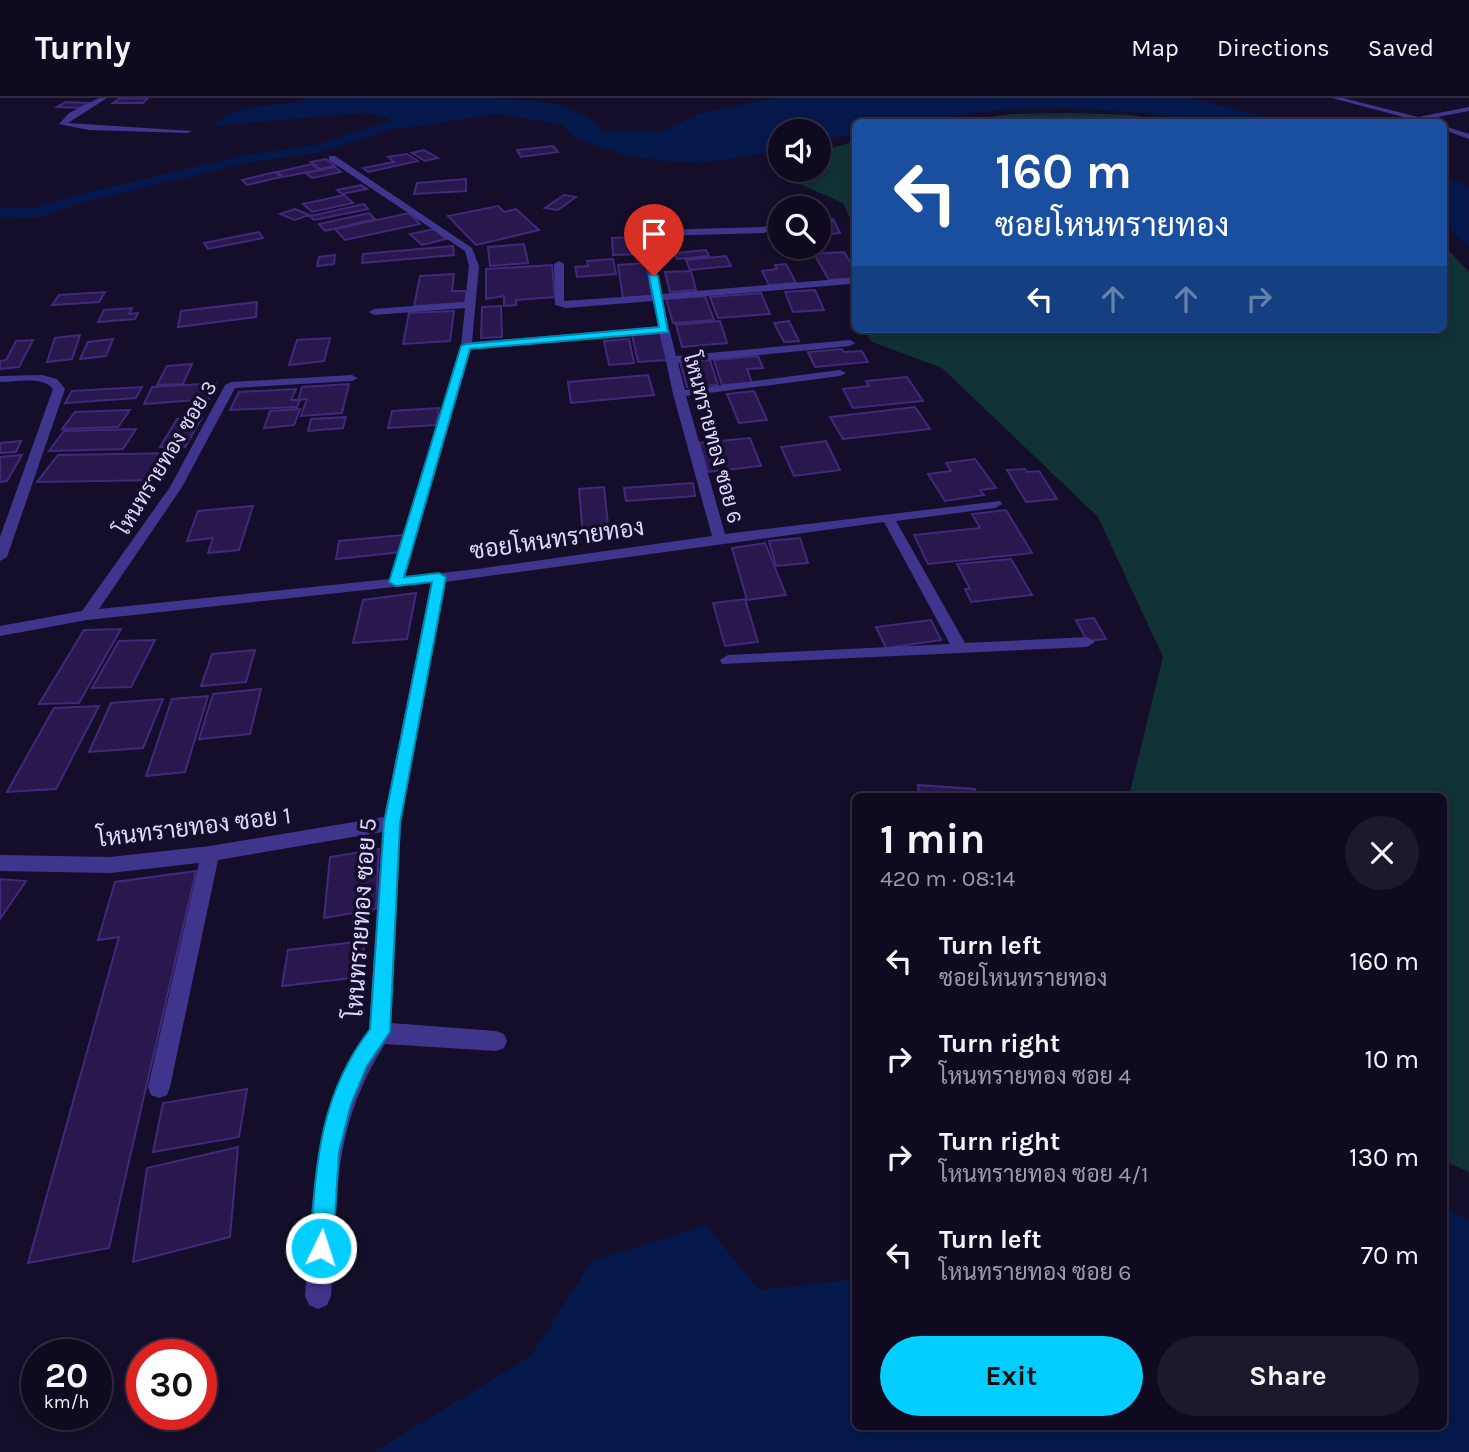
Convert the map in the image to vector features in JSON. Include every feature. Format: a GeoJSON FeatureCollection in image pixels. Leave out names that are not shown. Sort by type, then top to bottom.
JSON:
{"type":"FeatureCollection","features":[{"type":"Feature","properties":{"kind":"street"},"geometry":{"type":"LineString","coordinates":[[104,98],[72,115],[63,124],[89,128],[188,131]]}},
{"type":"Feature","properties":{"kind":"street"},"geometry":{"type":"LineString","coordinates":[[1335,98],[1418,119],[1469,109]]}},
{"type":"Feature","properties":{"kind":"street"},"geometry":{"type":"LineString","coordinates":[[1447,129],[1469,136]]}},
{"type":"Feature","properties":{"kind":"street"},"geometry":{"type":"LineString","coordinates":[[332,158],[469,250],[474,267],[466,346],[396,582]]}},
{"type":"Feature","properties":{"kind":"street","name":"โหนทรายทอง ซอย 6"},"geometry":{"type":"LineString","coordinates":[[720,539],[678,394],[656,298],[651,255],[653,228],[768,229]]}},
{"type":"Feature","properties":{"kind":"street"},"geometry":{"type":"LineString","coordinates":[[559,264],[559,303],[562,304],[850,281]]}},
{"type":"Feature","properties":{"kind":"street"},"geometry":{"type":"LineString","coordinates":[[374,312],[470,305]]}},
{"type":"Feature","properties":{"kind":"street"},"geometry":{"type":"LineString","coordinates":[[466,346],[664,330]]}},
{"type":"Feature","properties":{"kind":"street"},"geometry":{"type":"LineString","coordinates":[[671,360],[850,343]]}},
{"type":"Feature","properties":{"kind":"street"},"geometry":{"type":"LineString","coordinates":[[678,394],[840,373]]}},
{"type":"Feature","properties":{"kind":"street"},"geometry":{"type":"LineString","coordinates":[[0,379],[42,378],[53,381],[59,389],[0,557]]}},
{"type":"Feature","properties":{"kind":"street","name":"โหนทรายทอง ซอย 3"},"geometry":{"type":"LineString","coordinates":[[87,615],[176,487],[231,385],[352,379]]}},
{"type":"Feature","properties":{"kind":"street","name":"ซอยโหนทรายทอง"},"geometry":{"type":"LineString","coordinates":[[0,631],[87,615],[439,577],[995,504]]}},
{"type":"Feature","properties":{"kind":"street"},"geometry":{"type":"LineString","coordinates":[[888,518],[960,648]]}},
{"type":"Feature","properties":{"kind":"street","name":"โหนทรายทอง ซอย 5"},"geometry":{"type":"LineString","coordinates":[[318,1297],[328,1152],[341,1104],[359,1059],[380,1032],[392,823],[439,577]]}},
{"type":"Feature","properties":{"kind":"street"},"geometry":{"type":"LineString","coordinates":[[728,660],[1087,642]]}},
{"type":"Feature","properties":{"kind":"street","name":"โหนทรายทอง ซอย 1"},"geometry":{"type":"LineString","coordinates":[[0,863],[110,865],[210,854],[392,823]]}},
{"type":"Feature","properties":{"kind":"street"},"geometry":{"type":"LineString","coordinates":[[159,1087],[210,854]]}},
{"type":"Feature","properties":{"kind":"street"},"geometry":{"type":"LineString","coordinates":[[380,1032],[496,1041]]}},
{"type":"Feature","properties":{"kind":"green space"},"geometry":{"type":"Polygon","coordinates":[[[1011,114],[1132,115],[1151,119],[974,119],[1011,114]]]}},
{"type":"Feature","properties":{"kind":"green space"},"geometry":{"type":"Polygon","coordinates":[[[852,142],[852,222],[843,203],[795,182],[831,182],[831,148],[852,142]]]}},
{"type":"Feature","properties":{"kind":"green space"},"geometry":{"type":"Polygon","coordinates":[[[1447,248],[1469,272],[1469,1172],[1447,1162],[1447,793],[1130,793],[1163,657],[1098,517],[942,368],[872,342],[866,333],[1447,333],[1447,248]]]}},
{"type":"Feature","properties":{"kind":"water"},"geometry":{"type":"Polygon","coordinates":[[[305,98],[495,98],[567,107],[588,117],[604,132],[661,132],[699,114],[775,98],[1190,98],[1275,119],[1178,119],[1145,113],[1070,108],[1006,109],[938,119],[852,119],[852,134],[831,138],[831,119],[768,119],[768,152],[702,163],[629,156],[572,136],[562,124],[497,114],[399,129],[385,117],[363,113],[212,126],[231,114],[265,106],[301,102],[305,98]]]}},
{"type":"Feature","properties":{"kind":"water"},"geometry":{"type":"Polygon","coordinates":[[[1447,177],[1469,187],[1469,247],[1447,227],[1447,177]]]}},
{"type":"Feature","properties":{"kind":"water"},"geometry":{"type":"Polygon","coordinates":[[[1447,1210],[1469,1220],[1469,1452],[374,1452],[531,1356],[592,1261],[706,1225],[759,1290],[852,1279],[852,1430],[1447,1430],[1447,1210]]]}},
{"type":"Feature","properties":{"kind":"building"},"geometry":{"type":"Polygon","coordinates":[[[120,98],[148,98],[143,103],[113,103],[120,98]]]}},
{"type":"Feature","properties":{"kind":"building"},"geometry":{"type":"Polygon","coordinates":[[[66,102],[89,103],[80,108],[57,107],[66,102]]]}},
{"type":"Feature","properties":{"kind":"building"},"geometry":{"type":"Polygon","coordinates":[[[553,146],[558,152],[521,157],[517,150],[553,146]]]}},
{"type":"Feature","properties":{"kind":"building"},"geometry":{"type":"Polygon","coordinates":[[[424,150],[438,158],[425,161],[412,153],[424,150]]]}},
{"type":"Feature","properties":{"kind":"building"},"geometry":{"type":"Polygon","coordinates":[[[407,154],[418,161],[368,172],[363,168],[394,162],[388,157],[407,154]]]}},
{"type":"Feature","properties":{"kind":"building"},"geometry":{"type":"Polygon","coordinates":[[[326,159],[335,166],[320,169],[311,162],[326,159]]]}},
{"type":"Feature","properties":{"kind":"building"},"geometry":{"type":"Polygon","coordinates":[[[312,164],[319,170],[283,177],[277,172],[312,164]]]}},
{"type":"Feature","properties":{"kind":"building"},"geometry":{"type":"Polygon","coordinates":[[[335,167],[341,172],[312,178],[306,173],[335,167]]]}},
{"type":"Feature","properties":{"kind":"building"},"geometry":{"type":"Polygon","coordinates":[[[275,172],[281,177],[247,185],[242,180],[275,172]]]}},
{"type":"Feature","properties":{"kind":"building"},"geometry":{"type":"Polygon","coordinates":[[[466,179],[466,191],[414,194],[417,183],[466,179]]]}},
{"type":"Feature","properties":{"kind":"building"},"geometry":{"type":"Polygon","coordinates":[[[361,185],[367,189],[342,194],[337,190],[361,185]]]}},
{"type":"Feature","properties":{"kind":"building"},"geometry":{"type":"Polygon","coordinates":[[[344,195],[353,203],[312,212],[303,204],[344,195]]]}},
{"type":"Feature","properties":{"kind":"building"},"geometry":{"type":"Polygon","coordinates":[[[564,195],[576,197],[558,210],[545,208],[564,195]]]}},
{"type":"Feature","properties":{"kind":"building"},"geometry":{"type":"Polygon","coordinates":[[[364,204],[368,209],[314,220],[310,216],[364,204]]]}},
{"type":"Feature","properties":{"kind":"building"},"geometry":{"type":"Polygon","coordinates":[[[498,206],[504,212],[516,209],[539,230],[476,245],[448,216],[498,206]]]}},
{"type":"Feature","properties":{"kind":"building"},"geometry":{"type":"Polygon","coordinates":[[[295,209],[309,215],[295,220],[280,214],[295,209]]]}},
{"type":"Feature","properties":{"kind":"building"},"geometry":{"type":"Polygon","coordinates":[[[369,213],[375,219],[325,231],[319,224],[369,213]]]}},
{"type":"Feature","properties":{"kind":"building"},"geometry":{"type":"Polygon","coordinates":[[[409,213],[420,224],[345,240],[335,229],[409,213]]]}},
{"type":"Feature","properties":{"kind":"building"},"geometry":{"type":"Polygon","coordinates":[[[833,219],[840,233],[831,234],[833,219]]]}},
{"type":"Feature","properties":{"kind":"building"},"geometry":{"type":"Polygon","coordinates":[[[434,229],[446,239],[422,245],[410,234],[434,229]]]}},
{"type":"Feature","properties":{"kind":"building"},"geometry":{"type":"Polygon","coordinates":[[[259,232],[263,238],[208,249],[204,243],[259,232]]]}},
{"type":"Feature","properties":{"kind":"building"},"geometry":{"type":"Polygon","coordinates":[[[639,237],[640,254],[613,255],[612,238],[639,237]]]}},
{"type":"Feature","properties":{"kind":"building"},"geometry":{"type":"Polygon","coordinates":[[[524,244],[528,263],[490,266],[488,247],[524,244]]]}},
{"type":"Feature","properties":{"kind":"building"},"geometry":{"type":"Polygon","coordinates":[[[453,246],[454,255],[362,263],[363,254],[453,246]]]}},
{"type":"Feature","properties":{"kind":"building"},"geometry":{"type":"Polygon","coordinates":[[[706,250],[709,256],[677,259],[675,253],[706,250]]]}},
{"type":"Feature","properties":{"kind":"building"},"geometry":{"type":"Polygon","coordinates":[[[844,252],[852,265],[852,278],[829,280],[817,259],[831,259],[831,253],[844,252]]]}},
{"type":"Feature","properties":{"kind":"building"},"geometry":{"type":"Polygon","coordinates":[[[335,255],[334,264],[317,266],[319,257],[335,255]]]}},
{"type":"Feature","properties":{"kind":"building"},"geometry":{"type":"Polygon","coordinates":[[[726,256],[731,266],[690,270],[686,260],[726,256]]]}},
{"type":"Feature","properties":{"kind":"building"},"geometry":{"type":"Polygon","coordinates":[[[613,259],[616,274],[577,277],[575,267],[588,266],[587,261],[613,259]]]}},
{"type":"Feature","properties":{"kind":"building"},"geometry":{"type":"Polygon","coordinates":[[[646,263],[652,296],[623,298],[618,265],[646,263]]]}},
{"type":"Feature","properties":{"kind":"building"},"geometry":{"type":"Polygon","coordinates":[[[786,264],[796,283],[769,285],[762,271],[777,269],[775,265],[786,264]]]}},
{"type":"Feature","properties":{"kind":"building"},"geometry":{"type":"Polygon","coordinates":[[[552,265],[555,297],[516,300],[516,305],[504,306],[504,296],[486,299],[486,269],[552,265]]]}},
{"type":"Feature","properties":{"kind":"building"},"geometry":{"type":"Polygon","coordinates":[[[691,271],[696,290],[670,292],[665,272],[691,271]]]}},
{"type":"Feature","properties":{"kind":"building"},"geometry":{"type":"Polygon","coordinates":[[[454,274],[452,291],[467,291],[465,303],[414,306],[420,276],[454,274]]]}},
{"type":"Feature","properties":{"kind":"building"},"geometry":{"type":"Polygon","coordinates":[[[815,290],[824,310],[793,312],[785,292],[815,290]]]}},
{"type":"Feature","properties":{"kind":"building"},"geometry":{"type":"Polygon","coordinates":[[[105,292],[99,302],[52,305],[59,295],[105,292]]]}},
{"type":"Feature","properties":{"kind":"building"},"geometry":{"type":"Polygon","coordinates":[[[761,293],[770,314],[718,318],[710,297],[761,293]]]}},
{"type":"Feature","properties":{"kind":"building"},"geometry":{"type":"Polygon","coordinates":[[[705,296],[714,320],[673,323],[666,299],[705,296]]]}},
{"type":"Feature","properties":{"kind":"building"},"geometry":{"type":"Polygon","coordinates":[[[257,302],[256,317],[178,327],[181,311],[257,302]]]}},
{"type":"Feature","properties":{"kind":"building"},"geometry":{"type":"Polygon","coordinates":[[[501,306],[502,337],[481,338],[482,307],[501,306]]]}},
{"type":"Feature","properties":{"kind":"building"},"geometry":{"type":"Polygon","coordinates":[[[132,308],[129,314],[138,313],[135,319],[98,322],[104,310],[132,308]]]}},
{"type":"Feature","properties":{"kind":"building"},"geometry":{"type":"Polygon","coordinates":[[[454,311],[450,341],[403,344],[409,313],[454,311]]]}},
{"type":"Feature","properties":{"kind":"building"},"geometry":{"type":"Polygon","coordinates":[[[720,321],[727,343],[682,347],[676,325],[720,321]]]}},
{"type":"Feature","properties":{"kind":"building"},"geometry":{"type":"Polygon","coordinates":[[[789,321],[799,341],[784,342],[774,323],[789,321]]]}},
{"type":"Feature","properties":{"kind":"building"},"geometry":{"type":"Polygon","coordinates":[[[660,333],[667,360],[638,362],[632,335],[660,333]]]}},
{"type":"Feature","properties":{"kind":"building"},"geometry":{"type":"Polygon","coordinates":[[[80,335],[72,359],[47,362],[55,338],[80,335]]]}},
{"type":"Feature","properties":{"kind":"building"},"geometry":{"type":"Polygon","coordinates":[[[330,338],[324,361],[289,365],[297,340],[330,338]]]}},
{"type":"Feature","properties":{"kind":"building"},"geometry":{"type":"Polygon","coordinates":[[[113,339],[106,356],[80,359],[88,342],[113,339]]]}},
{"type":"Feature","properties":{"kind":"building"},"geometry":{"type":"Polygon","coordinates":[[[629,339],[634,363],[609,365],[604,341],[629,339]]]}},
{"type":"Feature","properties":{"kind":"building"},"geometry":{"type":"Polygon","coordinates":[[[33,340],[19,367],[0,369],[0,361],[6,360],[16,341],[33,340]]]}},
{"type":"Feature","properties":{"kind":"building"},"geometry":{"type":"Polygon","coordinates":[[[842,349],[844,352],[862,351],[868,362],[815,367],[808,352],[842,349]]]}},
{"type":"Feature","properties":{"kind":"building"},"geometry":{"type":"Polygon","coordinates":[[[758,356],[763,368],[747,369],[752,383],[722,385],[714,360],[758,356]]]}},
{"type":"Feature","properties":{"kind":"building"},"geometry":{"type":"Polygon","coordinates":[[[710,360],[718,385],[687,387],[680,362],[710,360]]]}},
{"type":"Feature","properties":{"kind":"building"},"geometry":{"type":"Polygon","coordinates":[[[192,364],[183,384],[157,385],[167,366],[192,364]]]}},
{"type":"Feature","properties":{"kind":"building"},"geometry":{"type":"Polygon","coordinates":[[[648,375],[654,395],[571,403],[568,382],[648,375]]]}},
{"type":"Feature","properties":{"kind":"building"},"geometry":{"type":"Polygon","coordinates":[[[907,377],[923,401],[853,408],[843,389],[869,386],[866,381],[907,377]]]}},
{"type":"Feature","properties":{"kind":"building"},"geometry":{"type":"Polygon","coordinates":[[[216,383],[209,399],[144,404],[152,387],[216,383]]]}},
{"type":"Feature","properties":{"kind":"building"},"geometry":{"type":"Polygon","coordinates":[[[349,384],[342,413],[301,416],[307,399],[298,400],[302,387],[349,384]]]}},
{"type":"Feature","properties":{"kind":"building"},"geometry":{"type":"Polygon","coordinates":[[[142,387],[136,398],[65,403],[72,391],[142,387]]]}},
{"type":"Feature","properties":{"kind":"building"},"geometry":{"type":"Polygon","coordinates":[[[296,389],[291,400],[300,400],[297,407],[230,410],[239,392],[296,389]]]}},
{"type":"Feature","properties":{"kind":"building"},"geometry":{"type":"Polygon","coordinates":[[[754,391],[767,420],[739,423],[727,394],[754,391]]]}},
{"type":"Feature","properties":{"kind":"building"},"geometry":{"type":"Polygon","coordinates":[[[915,407],[930,429],[843,439],[830,417],[915,407]]]}},
{"type":"Feature","properties":{"kind":"building"},"geometry":{"type":"Polygon","coordinates":[[[439,408],[436,425],[388,428],[392,411],[439,408]]]}},
{"type":"Feature","properties":{"kind":"building"},"geometry":{"type":"Polygon","coordinates":[[[300,409],[294,425],[264,428],[270,411],[300,409]]]}},
{"type":"Feature","properties":{"kind":"building"},"geometry":{"type":"Polygon","coordinates":[[[130,410],[118,427],[62,429],[75,412],[130,410]]]}},
{"type":"Feature","properties":{"kind":"building"},"geometry":{"type":"Polygon","coordinates":[[[346,417],[343,428],[308,431],[311,419],[346,417]]]}},
{"type":"Feature","properties":{"kind":"building"},"geometry":{"type":"Polygon","coordinates":[[[202,418],[185,447],[160,447],[177,419],[202,418]]]}},
{"type":"Feature","properties":{"kind":"building"},"geometry":{"type":"Polygon","coordinates":[[[136,429],[123,449],[49,451],[64,431],[136,429]]]}},
{"type":"Feature","properties":{"kind":"building"},"geometry":{"type":"Polygon","coordinates":[[[750,438],[761,466],[708,472],[699,443],[750,438]]]}},
{"type":"Feature","properties":{"kind":"building"},"geometry":{"type":"Polygon","coordinates":[[[21,441],[16,452],[0,453],[0,443],[21,441]]]}},
{"type":"Feature","properties":{"kind":"building"},"geometry":{"type":"Polygon","coordinates":[[[826,441],[840,470],[794,476],[781,447],[826,441]]]}},
{"type":"Feature","properties":{"kind":"building"},"geometry":{"type":"Polygon","coordinates":[[[179,453],[162,480],[37,482],[58,455],[179,453]]]}},
{"type":"Feature","properties":{"kind":"building"},"geometry":{"type":"Polygon","coordinates":[[[22,455],[7,481],[0,482],[0,457],[22,455]]]}},
{"type":"Feature","properties":{"kind":"building"},"geometry":{"type":"Polygon","coordinates":[[[975,459],[996,488],[980,490],[984,495],[945,501],[928,474],[951,471],[946,463],[975,459]]]}},
{"type":"Feature","properties":{"kind":"building"},"geometry":{"type":"Polygon","coordinates":[[[1025,469],[1027,472],[1039,471],[1057,499],[1026,502],[1007,470],[1025,469]]]}},
{"type":"Feature","properties":{"kind":"building"},"geometry":{"type":"Polygon","coordinates":[[[693,483],[695,496],[626,501],[624,488],[693,483]]]}},
{"type":"Feature","properties":{"kind":"building"},"geometry":{"type":"Polygon","coordinates":[[[604,487],[609,534],[583,536],[579,489],[604,487]]]}},
{"type":"Feature","properties":{"kind":"building"},"geometry":{"type":"Polygon","coordinates":[[[253,506],[239,550],[208,553],[213,538],[187,541],[198,511],[253,506]]]}},
{"type":"Feature","properties":{"kind":"building"},"geometry":{"type":"Polygon","coordinates":[[[1006,510],[1032,553],[928,564],[914,535],[980,528],[972,514],[1006,510]]]}},
{"type":"Feature","properties":{"kind":"building"},"geometry":{"type":"Polygon","coordinates":[[[403,535],[401,552],[336,559],[339,541],[403,535]]]}},
{"type":"Feature","properties":{"kind":"building"},"geometry":{"type":"Polygon","coordinates":[[[800,538],[808,563],[776,566],[769,541],[800,538]]]}},
{"type":"Feature","properties":{"kind":"building"},"geometry":{"type":"Polygon","coordinates":[[[765,543],[786,595],[747,600],[732,548],[765,543]]]}},
{"type":"Feature","properties":{"kind":"building"},"geometry":{"type":"Polygon","coordinates":[[[1011,559],[1032,595],[971,602],[965,589],[970,589],[957,564],[1011,559]]]}},
{"type":"Feature","properties":{"kind":"building"},"geometry":{"type":"Polygon","coordinates":[[[416,593],[407,639],[353,643],[363,600],[416,593]]]}},
{"type":"Feature","properties":{"kind":"building"},"geometry":{"type":"Polygon","coordinates":[[[745,599],[758,642],[725,646],[713,603],[745,599]]]}},
{"type":"Feature","properties":{"kind":"building"},"geometry":{"type":"Polygon","coordinates":[[[1094,618],[1106,639],[1087,641],[1076,620],[1094,618]]]}},
{"type":"Feature","properties":{"kind":"building"},"geometry":{"type":"Polygon","coordinates":[[[931,620],[941,640],[886,648],[876,627],[931,620]]]}},
{"type":"Feature","properties":{"kind":"building"},"geometry":{"type":"Polygon","coordinates":[[[121,629],[79,703],[39,704],[84,630],[121,629]]]}},
{"type":"Feature","properties":{"kind":"building"},"geometry":{"type":"Polygon","coordinates":[[[155,640],[131,687],[92,688],[119,641],[155,640]]]}},
{"type":"Feature","properties":{"kind":"building"},"geometry":{"type":"Polygon","coordinates":[[[255,650],[246,682],[201,686],[212,654],[255,650]]]}},
{"type":"Feature","properties":{"kind":"building"},"geometry":{"type":"Polygon","coordinates":[[[261,689],[250,734],[199,739],[213,694],[261,689]]]}},
{"type":"Feature","properties":{"kind":"building"},"geometry":{"type":"Polygon","coordinates":[[[208,696],[185,772],[146,776],[172,699],[208,696]]]}},
{"type":"Feature","properties":{"kind":"building"},"geometry":{"type":"Polygon","coordinates":[[[163,699],[143,748],[89,752],[111,703],[163,699]]]}},
{"type":"Feature","properties":{"kind":"building"},"geometry":{"type":"Polygon","coordinates":[[[99,706],[56,789],[7,792],[54,708],[99,706]]]}},
{"type":"Feature","properties":{"kind":"building"},"geometry":{"type":"Polygon","coordinates":[[[918,785],[975,789],[976,793],[919,793],[918,785]]]}},
{"type":"Feature","properties":{"kind":"building"},"geometry":{"type":"Polygon","coordinates":[[[379,849],[376,909],[324,918],[330,857],[379,849]]]}},
{"type":"Feature","properties":{"kind":"building"},"geometry":{"type":"Polygon","coordinates":[[[196,871],[109,1248],[28,1263],[119,937],[98,940],[115,882],[196,871]]]}},
{"type":"Feature","properties":{"kind":"building"},"geometry":{"type":"Polygon","coordinates":[[[0,879],[26,881],[0,919],[0,879]]]}},
{"type":"Feature","properties":{"kind":"building"},"geometry":{"type":"Polygon","coordinates":[[[365,941],[360,977],[282,986],[288,950],[365,941]]]}},
{"type":"Feature","properties":{"kind":"building"},"geometry":{"type":"Polygon","coordinates":[[[247,1089],[239,1137],[153,1152],[163,1103],[247,1089]]]}},
{"type":"Feature","properties":{"kind":"building"},"geometry":{"type":"Polygon","coordinates":[[[238,1147],[230,1237],[133,1262],[147,1168],[238,1147]]]}},
{"type":"Feature","properties":{"kind":"waterway"},"geometry":{"type":"LineString","coordinates":[[0,212],[36,213],[74,200],[245,159],[318,149],[435,110]]}},
{"type":"Feature","properties":{"kind":"route"},"geometry":{"type":"LineString","coordinates":[[321,1248],[328,1152],[341,1104],[359,1059],[380,1032],[392,823],[439,577],[396,582],[466,346],[664,330],[654,276]]}}]}
